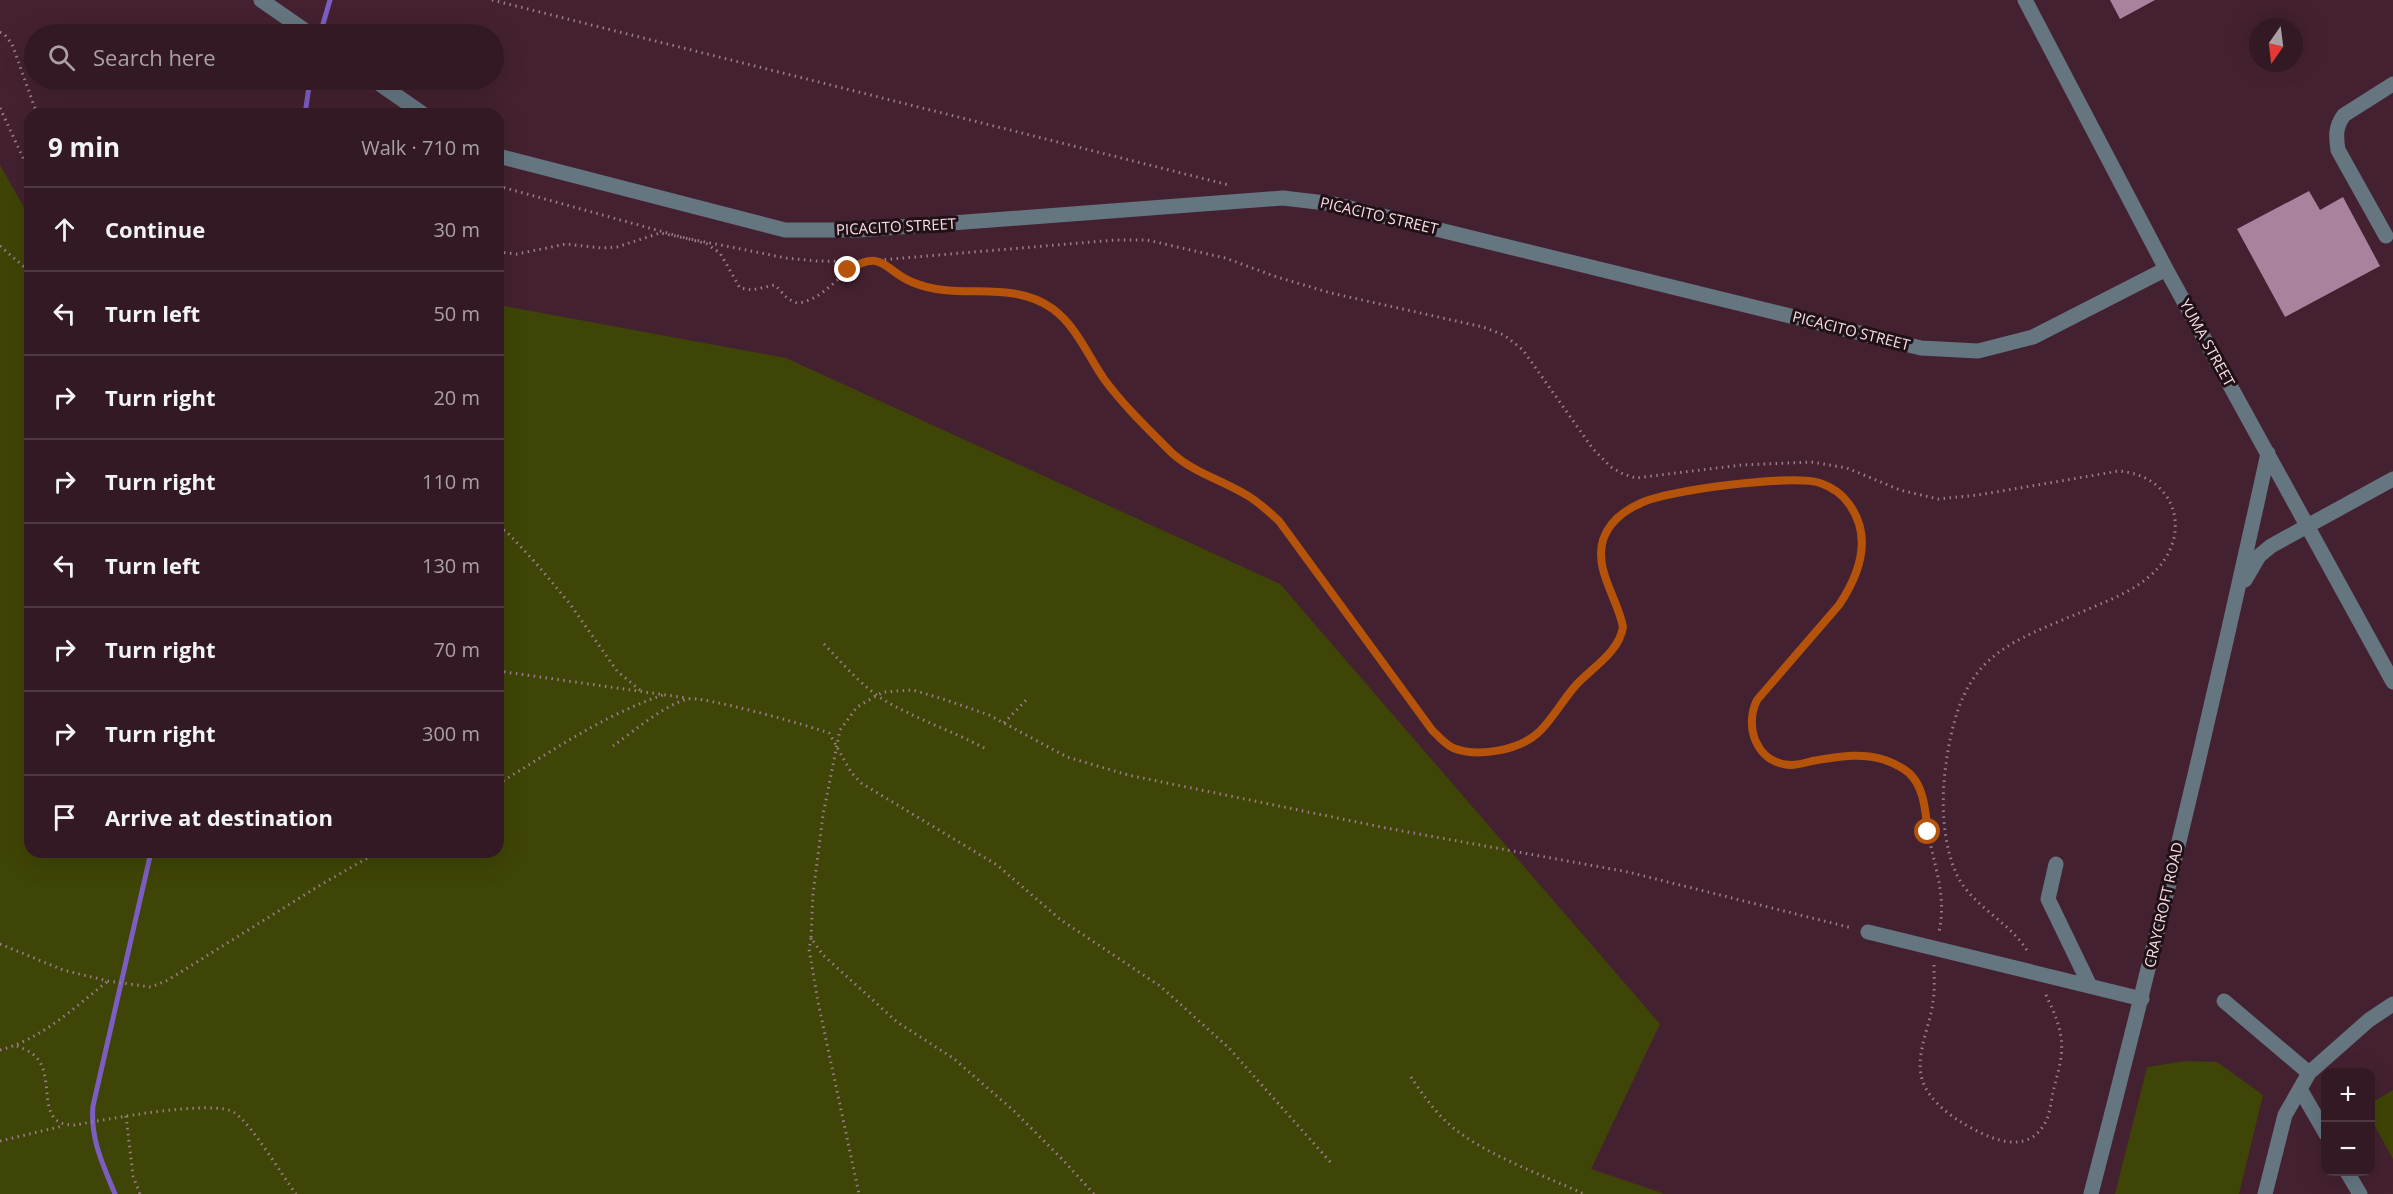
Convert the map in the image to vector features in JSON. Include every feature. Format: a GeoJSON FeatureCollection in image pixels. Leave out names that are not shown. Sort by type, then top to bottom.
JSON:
{"type":"FeatureCollection","features":[{"type":"Feature","properties":{"kind":"street"},"geometry":{"type":"LineString","coordinates":[[261,0],[296,24]]}},
{"type":"Feature","properties":{"kind":"street","name":"YUMA STREET"},"geometry":{"type":"LineString","coordinates":[[2025,0],[2166,269],[2393,682]]}},
{"type":"Feature","properties":{"kind":"street"},"geometry":{"type":"LineString","coordinates":[[2386,236],[2338,150],[2336,136],[2338,123],[2344,115],[2393,84]]}},
{"type":"Feature","properties":{"kind":"street"},"geometry":{"type":"LineString","coordinates":[[388,90],[414,108]]}},
{"type":"Feature","properties":{"kind":"street","name":"PICACITO STREET"},"geometry":{"type":"LineString","coordinates":[[504,158],[785,230],[860,230],[1283,198],[1334,204],[1921,348],[1978,351],[2033,336],[2166,269]]}},
{"type":"Feature","properties":{"kind":"street","name":"CRAYCROFT ROAD"},"geometry":{"type":"LineString","coordinates":[[2091,1194],[2142,999],[2233,614],[2268,453]]}},
{"type":"Feature","properties":{"kind":"street","name":"CRAYCROFT ROAD"},"geometry":{"type":"LineString","coordinates":[[2233,614],[2244,582],[2259,556],[2271,546],[2393,479]]}},
{"type":"Feature","properties":{"kind":"street"},"geometry":{"type":"LineString","coordinates":[[2056,864],[2048,898],[2090,986]]}},
{"type":"Feature","properties":{"kind":"street"},"geometry":{"type":"LineString","coordinates":[[1868,932],[2142,999]]}},
{"type":"Feature","properties":{"kind":"street"},"geometry":{"type":"LineString","coordinates":[[2224,1001],[2309,1073]]}},
{"type":"Feature","properties":{"kind":"street"},"geometry":{"type":"LineString","coordinates":[[2265,1194],[2285,1115],[2309,1073],[2369,1020],[2393,1004]]}},
{"type":"Feature","properties":{"kind":"street"},"geometry":{"type":"LineString","coordinates":[[2300,1089],[2321,1127]]}},
{"type":"Feature","properties":{"kind":"street"},"geometry":{"type":"LineString","coordinates":[[2349,1176],[2360,1194]]}},
{"type":"Feature","properties":{"kind":"path"},"geometry":{"type":"LineString","coordinates":[[492,0],[1236,187]]}},
{"type":"Feature","properties":{"kind":"path"},"geometry":{"type":"LineString","coordinates":[[0,33],[5,35],[12,44],[24,78]]}},
{"type":"Feature","properties":{"kind":"path"},"geometry":{"type":"LineString","coordinates":[[28,90],[35,108]]}},
{"type":"Feature","properties":{"kind":"path"},"geometry":{"type":"LineString","coordinates":[[0,108],[24,160]]}},
{"type":"Feature","properties":{"kind":"path"},"geometry":{"type":"LineString","coordinates":[[504,188],[684,237],[717,249],[740,288],[752,290],[775,285],[794,302],[812,298],[848,270],[868,261],[888,264],[907,280],[934,289],[1008,291],[1024,294],[1046,305],[1060,314],[1075,332],[1114,391],[1175,455],[1193,469],[1248,496],[1279,521],[1432,730],[1447,744],[1460,749],[1479,752],[1497,750],[1536,735],[1572,690],[1615,646],[1623,627],[1604,572],[1601,552],[1606,532],[1617,518],[1628,510],[1654,497],[1686,490],[1797,479],[1819,482],[1830,487],[1846,500],[1858,519],[1862,540],[1858,566],[1848,591],[1839,605],[1757,700],[1752,713],[1752,732],[1762,752],[1782,764],[1796,765],[1840,756],[1865,755],[1893,763],[1914,778],[1922,795],[1942,896],[1933,1003],[1921,1062],[1923,1081],[1930,1094],[1947,1113],[1981,1133],[2003,1142],[2022,1142],[2041,1130],[2048,1115],[2060,1063],[2062,1047],[2059,1030],[2028,951],[1965,888],[1954,866],[1942,804],[1945,769],[1952,730],[1966,691],[1978,672],[1994,654],[2015,641],[2129,590],[2152,574],[2161,564],[2173,545],[2177,525],[2170,502],[2164,492],[2150,479],[2140,474],[2119,471],[1978,495],[1938,499],[1900,490],[1847,468],[1811,462],[1742,465],[1636,478],[1611,467],[1593,449],[1523,350],[1504,335],[1473,324],[1407,311],[1331,292],[1276,277],[1225,258],[1147,240],[1115,240],[868,261],[817,261],[786,258],[684,237],[656,233],[617,247],[602,248],[566,244],[517,254],[504,253]]}},
{"type":"Feature","properties":{"kind":"path"},"geometry":{"type":"LineString","coordinates":[[0,246],[24,267]]}},
{"type":"Feature","properties":{"kind":"path"},"geometry":{"type":"LineString","coordinates":[[504,530],[535,562],[570,604],[617,672],[641,691]]}},
{"type":"Feature","properties":{"kind":"path"},"geometry":{"type":"LineString","coordinates":[[824,644],[868,689],[889,703],[960,735],[986,750]]}},
{"type":"Feature","properties":{"kind":"path"},"geometry":{"type":"LineString","coordinates":[[504,672],[667,694],[729,706],[829,733],[851,772],[861,783],[997,865],[1061,920],[1160,986],[1228,1047],[1334,1165]]}},
{"type":"Feature","properties":{"kind":"path"},"geometry":{"type":"LineString","coordinates":[[859,1194],[808,950],[823,815],[840,730],[857,707],[883,692],[913,690],[989,716],[1067,757],[1128,775],[1386,828],[1628,872],[1868,932]]}},
{"type":"Feature","properties":{"kind":"path"},"geometry":{"type":"LineString","coordinates":[[504,780],[595,725],[640,703],[667,694]]}},
{"type":"Feature","properties":{"kind":"path"},"geometry":{"type":"LineString","coordinates":[[1004,723],[1029,697]]}},
{"type":"Feature","properties":{"kind":"path"},"geometry":{"type":"LineString","coordinates":[[613,746],[664,711],[688,698]]}},
{"type":"Feature","properties":{"kind":"path"},"geometry":{"type":"LineString","coordinates":[[0,944],[63,969],[129,985],[150,987],[168,980],[368,858]]}},
{"type":"Feature","properties":{"kind":"path"},"geometry":{"type":"LineString","coordinates":[[811,938],[823,955],[897,1022],[953,1058],[1014,1111],[1064,1160],[1094,1194]]}},
{"type":"Feature","properties":{"kind":"path"},"geometry":{"type":"LineString","coordinates":[[0,1050],[17,1046],[47,1029],[110,981]]}},
{"type":"Feature","properties":{"kind":"path"},"geometry":{"type":"LineString","coordinates":[[17,1046],[36,1056],[42,1065],[52,1116],[65,1125]]}},
{"type":"Feature","properties":{"kind":"path"},"geometry":{"type":"LineString","coordinates":[[1411,1077],[1424,1096],[1459,1132],[1507,1159],[1584,1194]]}},
{"type":"Feature","properties":{"kind":"path"},"geometry":{"type":"LineString","coordinates":[[0,1142],[65,1125],[178,1108],[230,1110],[243,1121],[296,1194]]}},
{"type":"Feature","properties":{"kind":"path"},"geometry":{"type":"LineString","coordinates":[[126,1116],[133,1176],[140,1194]]}},
{"type":"Feature","properties":{"kind":"green space"},"geometry":{"type":"Polygon","coordinates":[[[0,165],[24,207],[24,858],[504,858],[504,306],[786,358],[1280,584],[1660,1024],[1591,1169],[1665,1194],[0,1194],[0,165]]]}},
{"type":"Feature","properties":{"kind":"green space"},"geometry":{"type":"Polygon","coordinates":[[[2186,1061],[2217,1062],[2263,1095],[2239,1194],[2115,1194],[2147,1067],[2186,1061]]]}},
{"type":"Feature","properties":{"kind":"green space"},"geometry":{"type":"Polygon","coordinates":[[[2393,1090],[2393,1159],[2375,1126],[2375,1101],[2393,1090]]]}},
{"type":"Feature","properties":{"kind":"building"},"geometry":{"type":"Polygon","coordinates":[[[2110,0],[2155,0],[2120,19],[2110,0]]]}},
{"type":"Feature","properties":{"kind":"building"},"geometry":{"type":"Polygon","coordinates":[[[2309,191],[2320,210],[2343,197],[2380,266],[2285,317],[2237,229],[2309,191]]]}},
{"type":"Feature","properties":{"kind":"waterway"},"geometry":{"type":"LineString","coordinates":[[323,24],[330,0]]}},
{"type":"Feature","properties":{"kind":"waterway"},"geometry":{"type":"LineString","coordinates":[[306,108],[309,90]]}},
{"type":"Feature","properties":{"kind":"waterway"},"geometry":{"type":"LineString","coordinates":[[115,1194],[95,1141],[93,1106],[150,858]]}},
{"type":"Feature","properties":{"kind":"route"},"geometry":{"type":"LineString","coordinates":[[848,270],[868,261],[878,262],[888,264],[915,284],[946,290],[1015,292],[1031,297],[1053,309],[1075,332],[1114,391],[1165,446],[1193,469],[1254,499],[1279,521],[1432,730],[1447,744],[1460,749],[1479,752],[1497,750],[1536,735],[1579,682],[1615,646],[1623,627],[1607,584],[1601,552],[1606,532],[1617,518],[1628,510],[1654,497],[1686,490],[1797,479],[1819,482],[1830,487],[1846,500],[1858,519],[1862,548],[1858,566],[1848,591],[1830,617],[1757,700],[1751,719],[1752,732],[1762,752],[1782,764],[1796,765],[1853,755],[1876,757],[1893,763],[1909,773],[1920,789],[1928,832]]}}]}
